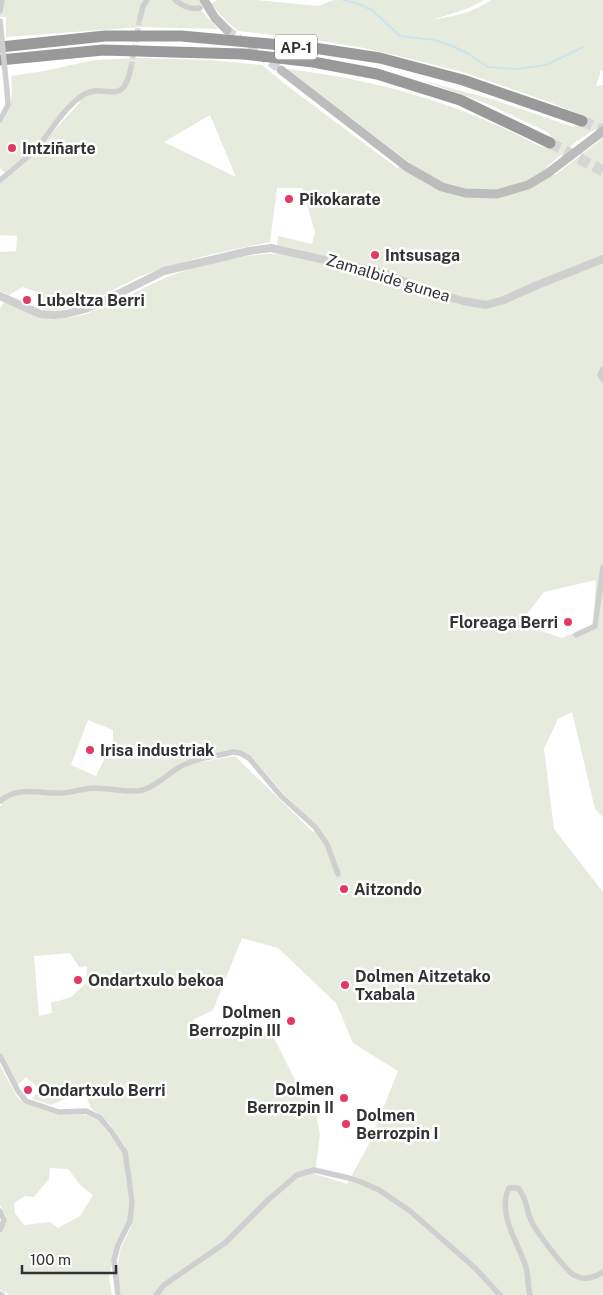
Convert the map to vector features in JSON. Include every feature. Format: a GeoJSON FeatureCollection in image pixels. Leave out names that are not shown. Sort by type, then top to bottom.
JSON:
{"type":"FeatureCollection","features":[{"type":"Feature","properties":{"kind":"highway","name":"AP-1"},"geometry":{"type":"LineString","coordinates":[[0,47],[105,36],[181,36],[314,48],[380,58],[463,80],[582,121]]}},
{"type":"Feature","properties":{"kind":"highway","name":"AP-1"},"geometry":{"type":"LineString","coordinates":[[0,60],[103,50],[243,54],[313,62],[377,74],[460,100],[550,142]]}},
{"type":"Feature","properties":{"kind":"main road"},"geometry":{"type":"LineString","coordinates":[[206,2],[216,18],[227,30]]}},
{"type":"Feature","properties":{"kind":"main road"},"geometry":{"type":"LineString","coordinates":[[281,70],[407,166],[442,187],[465,193],[498,194],[528,185],[548,174],[603,131]]}},
{"type":"Feature","properties":{"kind":"street"},"geometry":{"type":"LineString","coordinates":[[0,10],[2,0]]}},
{"type":"Feature","properties":{"kind":"street"},"geometry":{"type":"LineString","coordinates":[[140,18],[143,6],[147,0]]}},
{"type":"Feature","properties":{"kind":"street"},"geometry":{"type":"LineString","coordinates":[[175,0],[185,7],[195,9],[206,2]]}},
{"type":"Feature","properties":{"kind":"street"},"geometry":{"type":"LineString","coordinates":[[0,21],[8,105],[0,120]]}},
{"type":"Feature","properties":{"kind":"street"},"geometry":{"type":"LineString","coordinates":[[0,180],[30,155],[61,117],[82,96],[95,92],[115,92],[124,88],[129,79],[131,67]]}},
{"type":"Feature","properties":{"kind":"street","name":"Zamalbide gunea"},"geometry":{"type":"LineString","coordinates":[[0,296],[40,314],[66,314],[102,302],[164,271],[249,251],[271,248],[382,273],[428,291],[486,305],[504,300],[603,259]]}},
{"type":"Feature","properties":{"kind":"street"},"geometry":{"type":"LineString","coordinates":[[603,369],[600,375],[603,380]]}},
{"type":"Feature","properties":{"kind":"street"},"geometry":{"type":"LineString","coordinates":[[576,635],[595,626],[603,567]]}},
{"type":"Feature","properties":{"kind":"street"},"geometry":{"type":"LineString","coordinates":[[0,801],[16,792],[24,791],[61,793],[91,788],[124,791],[140,790],[154,784],[188,763],[233,752],[240,753],[249,758],[281,796],[315,827],[327,844],[338,874]]}},
{"type":"Feature","properties":{"kind":"street"},"geometry":{"type":"LineString","coordinates":[[0,1056],[18,1091],[26,1101],[59,1112],[86,1111],[100,1118],[111,1130],[125,1152],[132,1201],[130,1221],[118,1245],[114,1260],[114,1276],[118,1295]]}},
{"type":"Feature","properties":{"kind":"street"},"geometry":{"type":"LineString","coordinates":[[156,1295],[164,1285],[225,1242],[269,1199],[297,1175],[314,1170],[349,1178],[379,1190],[410,1211],[475,1268],[500,1295]]}},
{"type":"Feature","properties":{"kind":"street"},"geometry":{"type":"LineString","coordinates":[[530,1295],[526,1266],[511,1231],[507,1214],[506,1196],[509,1188],[518,1188],[524,1194],[531,1222],[562,1264],[573,1275],[586,1278],[596,1277],[603,1272]]}},
{"type":"Feature","properties":{"kind":"street"},"geometry":{"type":"LineString","coordinates":[[0,1211],[4,1220],[0,1230]]}},
{"type":"Feature","properties":{"kind":"shaded area"},"geometry":{"type":"Polygon","coordinates":[[[0,0],[207,0],[198,7],[218,29],[142,27],[6,37],[6,17],[0,17],[0,0]]]}},
{"type":"Feature","properties":{"kind":"shaded area"},"geometry":{"type":"Polygon","coordinates":[[[217,0],[256,0],[318,6],[334,0],[484,0],[469,8],[432,20],[470,11],[491,0],[603,0],[603,72],[601,70],[596,86],[603,85],[603,124],[577,141],[546,168],[555,175],[603,138],[603,817],[595,809],[572,712],[558,719],[544,749],[554,829],[603,892],[603,1295],[121,1295],[117,1271],[120,1250],[131,1227],[135,1199],[125,1147],[110,1124],[91,1108],[84,1091],[51,1105],[32,1099],[40,1090],[26,1077],[18,1085],[0,1062],[0,806],[2,805],[0,802],[0,309],[4,302],[44,318],[58,319],[83,315],[184,271],[218,261],[254,255],[286,254],[277,244],[278,236],[312,244],[315,232],[302,188],[277,188],[270,242],[205,256],[159,270],[144,275],[79,306],[65,309],[36,308],[39,293],[23,287],[9,295],[0,291],[0,252],[16,251],[17,236],[0,235],[0,183],[21,167],[81,101],[74,103],[62,112],[31,149],[5,173],[0,168],[0,124],[7,113],[11,101],[11,76],[94,60],[137,58],[209,60],[262,65],[397,168],[410,163],[287,69],[354,80],[418,96],[480,118],[541,147],[545,147],[550,142],[549,133],[490,105],[421,80],[495,100],[573,127],[578,124],[581,115],[466,73],[403,57],[359,47],[303,38],[238,31],[211,4],[217,0]],[[210,115],[164,142],[236,177],[210,115]],[[596,580],[544,592],[523,619],[524,625],[562,638],[593,625],[596,580]],[[88,720],[71,765],[96,776],[113,741],[113,730],[88,720]],[[184,743],[201,762],[235,756],[313,832],[318,828],[283,793],[253,758],[246,753],[235,750],[202,756],[201,744],[184,743]],[[242,938],[213,1010],[193,1020],[200,1040],[231,1027],[271,1032],[293,1076],[316,1114],[320,1134],[315,1174],[347,1184],[369,1144],[398,1071],[353,1043],[336,1003],[278,948],[242,938]],[[70,953],[34,956],[39,1016],[52,1013],[51,1003],[71,997],[86,983],[87,966],[79,967],[70,953]]]}},
{"type":"Feature","properties":{"kind":"shaded area"},"geometry":{"type":"Polygon","coordinates":[[[0,1065],[17,1097],[25,1103],[89,1116],[99,1121],[120,1148],[124,1157],[125,1176],[130,1201],[128,1220],[116,1245],[109,1278],[112,1295],[10,1295],[0,1290],[0,1235],[6,1216],[0,1205],[0,1065]],[[50,1168],[49,1179],[34,1197],[25,1196],[14,1203],[15,1213],[24,1225],[50,1222],[58,1228],[80,1216],[93,1195],[81,1186],[68,1169],[50,1168]]]}},
{"type":"Feature","properties":{"kind":"waterway"},"geometry":{"type":"LineString","coordinates":[[343,0],[372,10],[400,36],[435,40],[450,45],[467,53],[488,67],[516,69],[546,65],[583,47]]}},
{"type":"Feature","properties":{"kind":"tunnel"},"geometry":{"type":"LineString","coordinates":[[131,67],[140,18]]}},
{"type":"Feature","properties":{"kind":"tunnel"},"geometry":{"type":"LineString","coordinates":[[227,30],[281,70]]}},
{"type":"Feature","properties":{"kind":"tunnel"},"geometry":{"type":"LineString","coordinates":[[582,121],[603,130]]}},
{"type":"Feature","properties":{"kind":"tunnel"},"geometry":{"type":"LineString","coordinates":[[550,143],[603,171]]}},
{"type":"Feature","properties":{"kind":"place","name":"Intziñarte"},"geometry":{"type":"Point","coordinates":[12,148]}},
{"type":"Feature","properties":{"kind":"place","name":"Pikokarate"},"geometry":{"type":"Point","coordinates":[289,199]}},
{"type":"Feature","properties":{"kind":"place","name":"Intsusaga"},"geometry":{"type":"Point","coordinates":[375,255]}},
{"type":"Feature","properties":{"kind":"place","name":"Lubeltza Berri"},"geometry":{"type":"Point","coordinates":[27,300]}},
{"type":"Feature","properties":{"kind":"place","name":"Floreaga Berri"},"geometry":{"type":"Point","coordinates":[568,622]}},
{"type":"Feature","properties":{"kind":"place","name":"Irisa industriak"},"geometry":{"type":"Point","coordinates":[90,750]}},
{"type":"Feature","properties":{"kind":"place","name":"Aitzondo"},"geometry":{"type":"Point","coordinates":[344,889]}},
{"type":"Feature","properties":{"kind":"place","name":"Ondartxulo bekoa"},"geometry":{"type":"Point","coordinates":[78,980]}},
{"type":"Feature","properties":{"kind":"place","name":"Dolmen Aitzetako Txabala"},"geometry":{"type":"Point","coordinates":[345,985]}},
{"type":"Feature","properties":{"kind":"place","name":"Dolmen Berrozpin III"},"geometry":{"type":"Point","coordinates":[291,1021]}},
{"type":"Feature","properties":{"kind":"place","name":"Ondartxulo Berri"},"geometry":{"type":"Point","coordinates":[28,1090]}},
{"type":"Feature","properties":{"kind":"place","name":"Dolmen Berrozpin II"},"geometry":{"type":"Point","coordinates":[344,1098]}},
{"type":"Feature","properties":{"kind":"place","name":"Dolmen Berrozpin I"},"geometry":{"type":"Point","coordinates":[346,1124]}}]}
